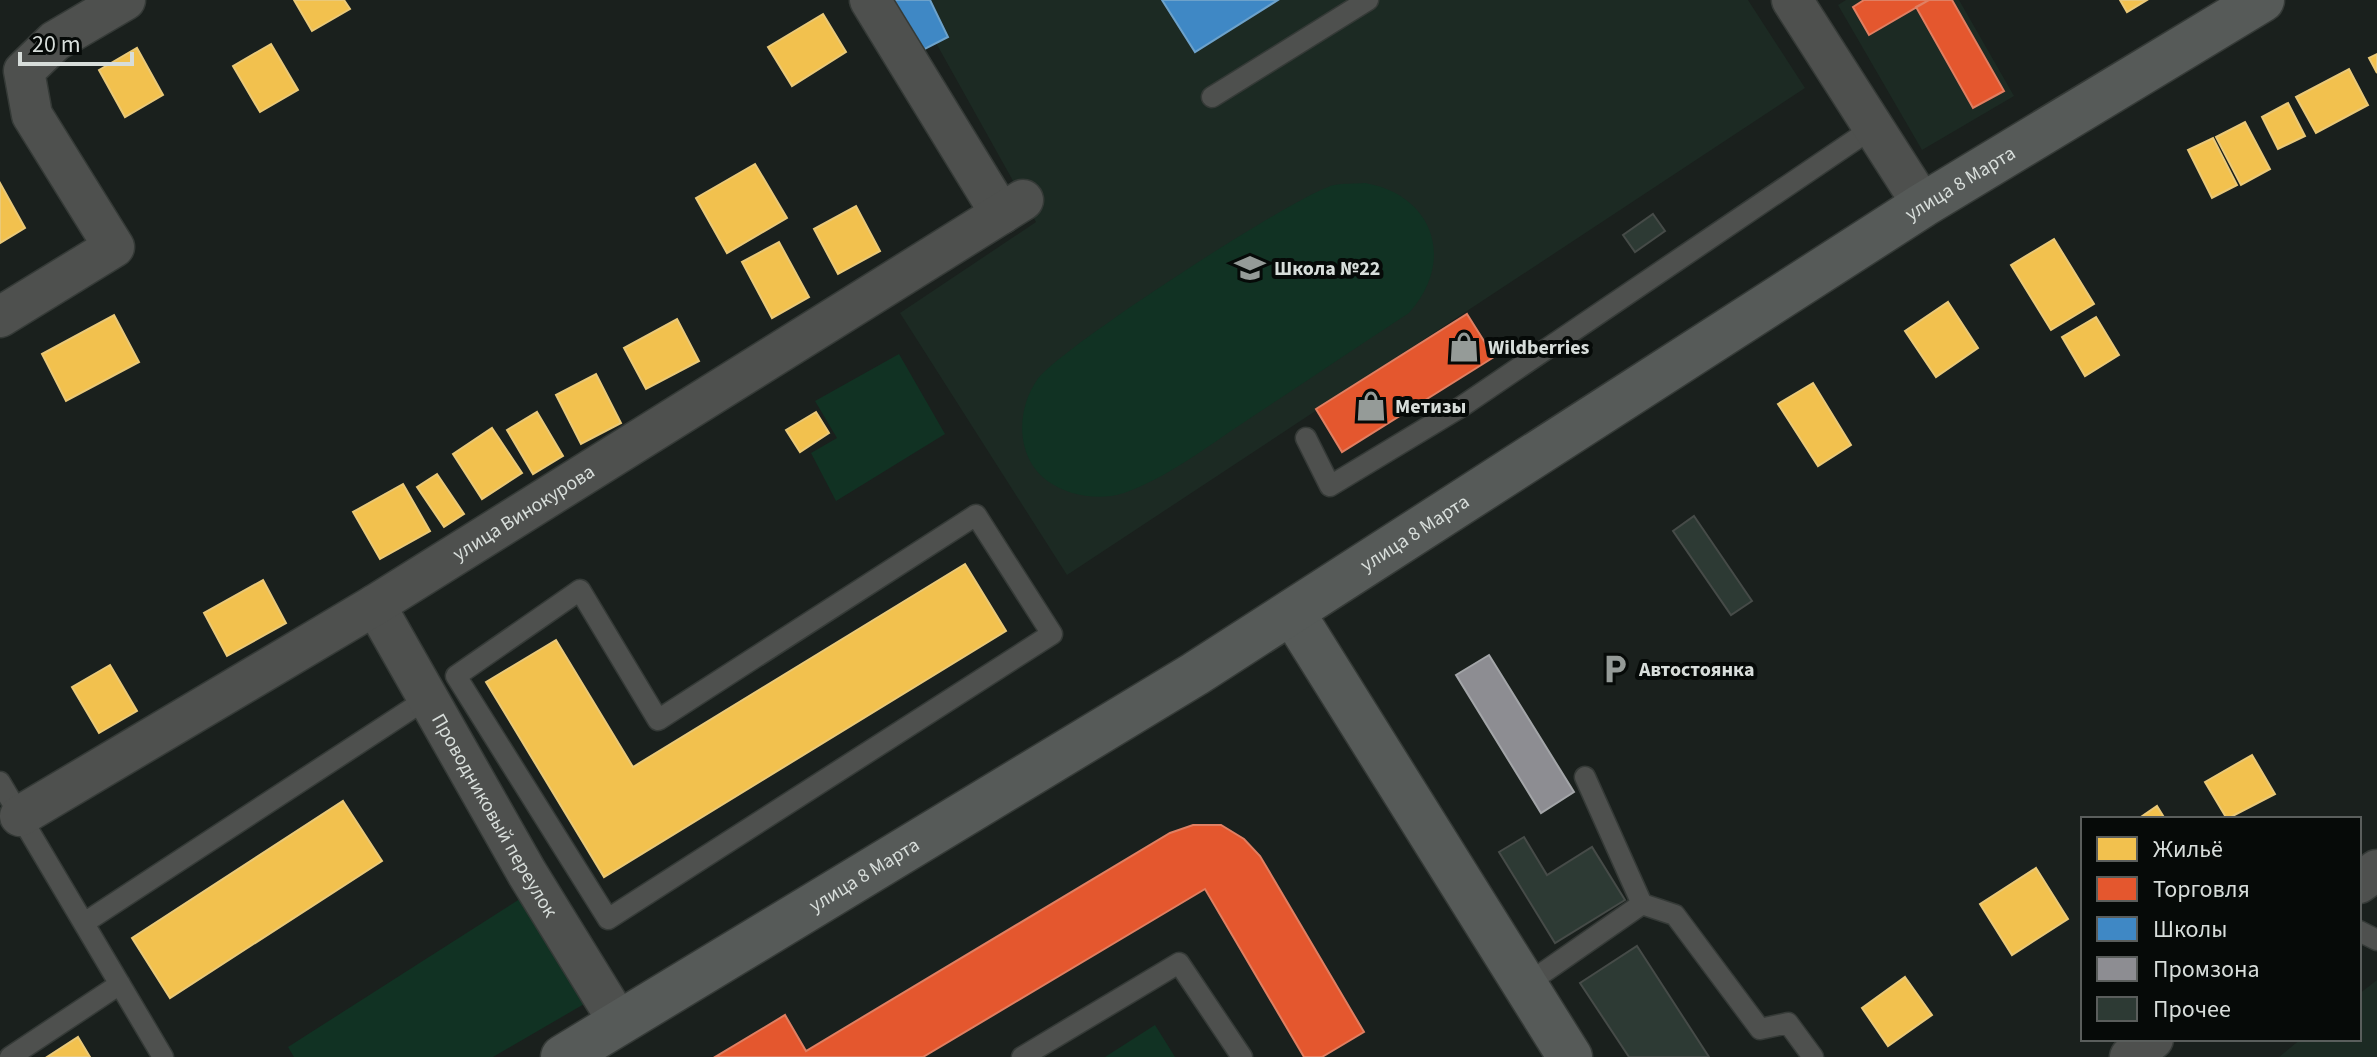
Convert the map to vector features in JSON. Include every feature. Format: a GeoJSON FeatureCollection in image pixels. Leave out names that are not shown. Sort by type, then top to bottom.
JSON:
{"type":"FeatureCollection","features":[{"type":"Feature","properties":{"kind":"main road","name":"улица 8 Марта"},"geometry":{"type":"LineString","coordinates":[[594,1045],[1292,612],[1923,205],[2262,0]]}},
{"type":"Feature","properties":{"kind":"main road"},"geometry":{"type":"LineString","coordinates":[[1292,612],[1570,1057]]}},
{"type":"Feature","properties":{"kind":"street"},"geometry":{"type":"LineString","coordinates":[[0,317],[114,247],[32,115],[24,71],[55,41],[125,0]]}},
{"type":"Feature","properties":{"kind":"street","name":"улица Винокурова"},"geometry":{"type":"LineString","coordinates":[[20,816],[375,605],[1012,207],[870,0]]}},
{"type":"Feature","properties":{"kind":"street"},"geometry":{"type":"LineString","coordinates":[[1792,0],[1923,205]]}},
{"type":"Feature","properties":{"kind":"street","name":"Проводниковый переулок"},"geometry":{"type":"LineString","coordinates":[[375,605],[442,687],[527,873],[594,1045]]}},
{"type":"Feature","properties":{"kind":"street"},"geometry":{"type":"LineString","coordinates":[[2130,1057],[2150,1041]]}},
{"type":"Feature","properties":{"kind":"lane"},"geometry":{"type":"LineString","coordinates":[[1212,97],[1368,0]]}},
{"type":"Feature","properties":{"kind":"lane"},"geometry":{"type":"LineString","coordinates":[[1306,438],[1330,486],[1461,407],[1874,127]]}},
{"type":"Feature","properties":{"kind":"lane"},"geometry":{"type":"LineString","coordinates":[[84,923],[442,687],[580,590],[658,720],[976,515],[1052,634],[608,919],[442,687]]}},
{"type":"Feature","properties":{"kind":"lane"},"geometry":{"type":"LineString","coordinates":[[1585,777],[1642,904],[1675,915],[1760,1029],[1788,1023],[1813,1057]]}},
{"type":"Feature","properties":{"kind":"lane"},"geometry":{"type":"LineString","coordinates":[[0,782],[163,1057]]}},
{"type":"Feature","properties":{"kind":"lane"},"geometry":{"type":"LineString","coordinates":[[1524,986],[1642,904]]}},
{"type":"Feature","properties":{"kind":"lane"},"geometry":{"type":"LineString","coordinates":[[1022,1057],[1179,963],[1242,1057]]}},
{"type":"Feature","properties":{"kind":"lane"},"geometry":{"type":"LineString","coordinates":[[10,1057],[120,984]]}},
{"type":"Feature","properties":{"kind":"shaded area","name":"Школа №22"},"geometry":{"type":"Polygon","coordinates":[[[912,0],[1748,0],[1805,88],[1067,575],[900,313],[1036,222],[912,0]]]}},
{"type":"Feature","properties":{"kind":"shaded area"},"geometry":{"type":"Polygon","coordinates":[[[1846,0],[1959,0],[2014,96],[1922,150],[1838,5],[1846,0]]]}},
{"type":"Feature","properties":{"kind":"shaded area"},"geometry":{"type":"Polygon","coordinates":[[[2377,980],[2377,1057],[2279,1057],[2299,1041],[2361,1041],[2361,992],[2377,980]]]}},
{"type":"Feature","properties":{"kind":"green space"},"geometry":{"type":"Polygon","coordinates":[[[1365,183],[1389,190],[1408,201],[1422,216],[1430,233],[1434,252],[1432,272],[1423,293],[1409,313],[1185,462],[1140,487],[1105,497],[1085,496],[1057,487],[1038,472],[1030,461],[1022,434],[1025,405],[1037,380],[1054,363],[1130,307],[1275,215],[1334,185],[1365,183]]]}},
{"type":"Feature","properties":{"kind":"green space"},"geometry":{"type":"Polygon","coordinates":[[[899,354],[945,434],[836,501],[811,453],[837,438],[815,401],[899,354]]]}},
{"type":"Feature","properties":{"kind":"green space"},"geometry":{"type":"Polygon","coordinates":[[[529,893],[591,1000],[493,1057],[294,1057],[288,1047],[529,893]]]}},
{"type":"Feature","properties":{"kind":"green space"},"geometry":{"type":"Polygon","coordinates":[[[1155,1025],[1175,1057],[1105,1057],[1155,1025]]]}},
{"type":"Feature","properties":{"kind":"building: Жильё"},"geometry":{"type":"Polygon","coordinates":[[[294,0],[344,0],[350,9],[312,31],[294,0]]]}},
{"type":"Feature","properties":{"kind":"building: Жильё"},"geometry":{"type":"Polygon","coordinates":[[[2120,0],[2147,0],[2127,12],[2120,0]]]}},
{"type":"Feature","properties":{"kind":"building: Жильё"},"geometry":{"type":"Polygon","coordinates":[[[823,14],[846,52],[792,86],[768,47],[823,14]]]}},
{"type":"Feature","properties":{"kind":"building: Жильё"},"geometry":{"type":"Polygon","coordinates":[[[271,44],[298,90],[260,112],[233,66],[271,44]]]}},
{"type":"Feature","properties":{"kind":"building: Жильё"},"geometry":{"type":"Polygon","coordinates":[[[137,48],[163,95],[125,117],[99,70],[137,48]]]}},
{"type":"Feature","properties":{"kind":"building: Жильё"},"geometry":{"type":"Polygon","coordinates":[[[2377,54],[2377,73],[2369,58],[2377,54]]]}},
{"type":"Feature","properties":{"kind":"building: Жильё"},"geometry":{"type":"Polygon","coordinates":[[[2349,69],[2368,105],[2316,133],[2296,97],[2349,69]]]}},
{"type":"Feature","properties":{"kind":"building: Жильё"},"geometry":{"type":"Polygon","coordinates":[[[2288,103],[2305,136],[2278,149],[2262,117],[2288,103]]]}},
{"type":"Feature","properties":{"kind":"building: Жильё"},"geometry":{"type":"Polygon","coordinates":[[[2245,122],[2270,169],[2241,185],[2216,137],[2245,122]]]}},
{"type":"Feature","properties":{"kind":"building: Жильё"},"geometry":{"type":"Polygon","coordinates":[[[2213,138],[2237,185],[2212,198],[2188,150],[2213,138]]]}},
{"type":"Feature","properties":{"kind":"building: Жильё"},"geometry":{"type":"Polygon","coordinates":[[[755,164],[787,218],[727,253],[696,198],[755,164]]]}},
{"type":"Feature","properties":{"kind":"building: Жильё"},"geometry":{"type":"Polygon","coordinates":[[[0,183],[25,228],[0,243],[0,183]]]}},
{"type":"Feature","properties":{"kind":"building: Жильё"},"geometry":{"type":"Polygon","coordinates":[[[856,206],[880,251],[838,274],[814,229],[856,206]]]}},
{"type":"Feature","properties":{"kind":"building: Жильё"},"geometry":{"type":"Polygon","coordinates":[[[2054,239],[2094,304],[2051,330],[2011,265],[2054,239]]]}},
{"type":"Feature","properties":{"kind":"building: Жильё"},"geometry":{"type":"Polygon","coordinates":[[[779,242],[809,297],[772,318],[742,262],[779,242]]]}},
{"type":"Feature","properties":{"kind":"building: Жильё"},"geometry":{"type":"Polygon","coordinates":[[[1948,302],[1978,348],[1936,377],[1905,331],[1948,302]]]}},
{"type":"Feature","properties":{"kind":"building: Жильё"},"geometry":{"type":"Polygon","coordinates":[[[114,315],[139,362],[66,401],[42,354],[114,315]]]}},
{"type":"Feature","properties":{"kind":"building: Жильё"},"geometry":{"type":"Polygon","coordinates":[[[2096,317],[2119,355],[2085,376],[2062,337],[2096,317]]]}},
{"type":"Feature","properties":{"kind":"building: Жильё"},"geometry":{"type":"Polygon","coordinates":[[[677,319],[699,361],[646,389],[624,348],[677,319]]]}},
{"type":"Feature","properties":{"kind":"building: Жильё"},"geometry":{"type":"Polygon","coordinates":[[[596,374],[621,423],[581,444],[556,395],[596,374]]]}},
{"type":"Feature","properties":{"kind":"building: Жильё"},"geometry":{"type":"Polygon","coordinates":[[[1813,383],[1851,445],[1818,466],[1778,404],[1813,383]]]}},
{"type":"Feature","properties":{"kind":"building: Жильё"},"geometry":{"type":"Polygon","coordinates":[[[537,412],[563,456],[533,474],[507,430],[537,412]]]}},
{"type":"Feature","properties":{"kind":"building: Жильё"},"geometry":{"type":"Polygon","coordinates":[[[816,412],[829,433],[800,452],[786,430],[816,412]]]}},
{"type":"Feature","properties":{"kind":"building: Жильё"},"geometry":{"type":"Polygon","coordinates":[[[492,428],[522,473],[482,499],[453,454],[492,428]]]}},
{"type":"Feature","properties":{"kind":"building: Жильё"},"geometry":{"type":"Polygon","coordinates":[[[437,474],[464,514],[444,527],[417,487],[437,474]]]}},
{"type":"Feature","properties":{"kind":"building: Жильё"},"geometry":{"type":"Polygon","coordinates":[[[403,484],[430,531],[380,559],[353,512],[403,484]]]}},
{"type":"Feature","properties":{"kind":"building: Жильё"},"geometry":{"type":"Polygon","coordinates":[[[965,564],[1006,631],[604,877],[486,682],[556,640],[633,767],[965,564]]]}},
{"type":"Feature","properties":{"kind":"building: Жильё"},"geometry":{"type":"Polygon","coordinates":[[[263,580],[286,623],[227,656],[204,613],[263,580]]]}},
{"type":"Feature","properties":{"kind":"building: Жильё"},"geometry":{"type":"Polygon","coordinates":[[[110,665],[137,711],[99,733],[72,687],[110,665]]]}},
{"type":"Feature","properties":{"kind":"building: Жильё"},"geometry":{"type":"Polygon","coordinates":[[[2252,755],[2275,794],[2226,817],[2205,782],[2252,755]]]}},
{"type":"Feature","properties":{"kind":"building: Жильё"},"geometry":{"type":"Polygon","coordinates":[[[343,801],[382,861],[170,998],[132,938],[343,801]]]}},
{"type":"Feature","properties":{"kind":"building: Жильё"},"geometry":{"type":"Polygon","coordinates":[[[2157,806],[2164,817],[2141,817],[2157,806]]]}},
{"type":"Feature","properties":{"kind":"building: Жильё"},"geometry":{"type":"Polygon","coordinates":[[[2036,868],[2068,919],[2012,955],[1980,904],[2036,868]]]}},
{"type":"Feature","properties":{"kind":"building: Жильё"},"geometry":{"type":"Polygon","coordinates":[[[1905,977],[1932,1015],[1888,1046],[1862,1008],[1905,977]]]}},
{"type":"Feature","properties":{"kind":"building: Жильё"},"geometry":{"type":"Polygon","coordinates":[[[78,1037],[90,1057],[47,1057],[78,1037]]]}},
{"type":"Feature","properties":{"kind":"building: Торговля"},"geometry":{"type":"Polygon","coordinates":[[[1864,0],[1929,0],[1869,35],[1853,7],[1864,0]]]}},
{"type":"Feature","properties":{"kind":"building: Торговля"},"geometry":{"type":"Polygon","coordinates":[[[1929,0],[1952,0],[2004,91],[1973,108],[1916,7],[1929,0]]]}},
{"type":"Feature","properties":{"kind":"building: Торговля"},"geometry":{"type":"Polygon","coordinates":[[[1467,314],[1494,357],[1342,452],[1316,409],[1467,314]]]}},
{"type":"Feature","properties":{"kind":"building: Торговля"},"geometry":{"type":"Polygon","coordinates":[[[1193,825],[1221,825],[1244,839],[1260,856],[1364,1032],[1322,1057],[1304,1057],[1205,889],[923,1057],[715,1057],[785,1015],[806,1051],[1170,833],[1193,825]]]}},
{"type":"Feature","properties":{"kind":"building: Школы"},"geometry":{"type":"Polygon","coordinates":[[[890,0],[930,0],[948,37],[915,54],[890,0]]]}},
{"type":"Feature","properties":{"kind":"building: Школы"},"geometry":{"type":"Polygon","coordinates":[[[1162,0],[1278,0],[1195,52],[1162,0]]]}},
{"type":"Feature","properties":{"kind":"building: Промзона"},"geometry":{"type":"Polygon","coordinates":[[[1489,655],[1574,792],[1541,813],[1456,675],[1489,655]]]}},
{"type":"Feature","properties":{"kind":"building: Прочее"},"geometry":{"type":"Polygon","coordinates":[[[1653,214],[1665,231],[1635,252],[1623,235],[1653,214]]]}},
{"type":"Feature","properties":{"kind":"building: Прочее"},"geometry":{"type":"Polygon","coordinates":[[[1694,516],[1752,601],[1731,615],[1673,531],[1694,516]]]}},
{"type":"Feature","properties":{"kind":"building: Прочее"},"geometry":{"type":"Polygon","coordinates":[[[1524,837],[1547,875],[1592,847],[1625,900],[1555,943],[1499,852],[1524,837]]]}},
{"type":"Feature","properties":{"kind":"building: Прочее"},"geometry":{"type":"Polygon","coordinates":[[[1637,946],[1709,1057],[1629,1057],[1580,983],[1637,946]]]}},
{"type":"Feature","properties":{"kind":"place","name":"Школа №22"},"geometry":{"type":"Point","coordinates":[1250,268]}},
{"type":"Feature","properties":{"kind":"place","name":"Wildberries"},"geometry":{"type":"Point","coordinates":[1464,347]}},
{"type":"Feature","properties":{"kind":"place","name":"Метизы"},"geometry":{"type":"Point","coordinates":[1371,406]}},
{"type":"Feature","properties":{"kind":"place","name":"Автостоянка"},"geometry":{"type":"Point","coordinates":[1615,669]}}]}
